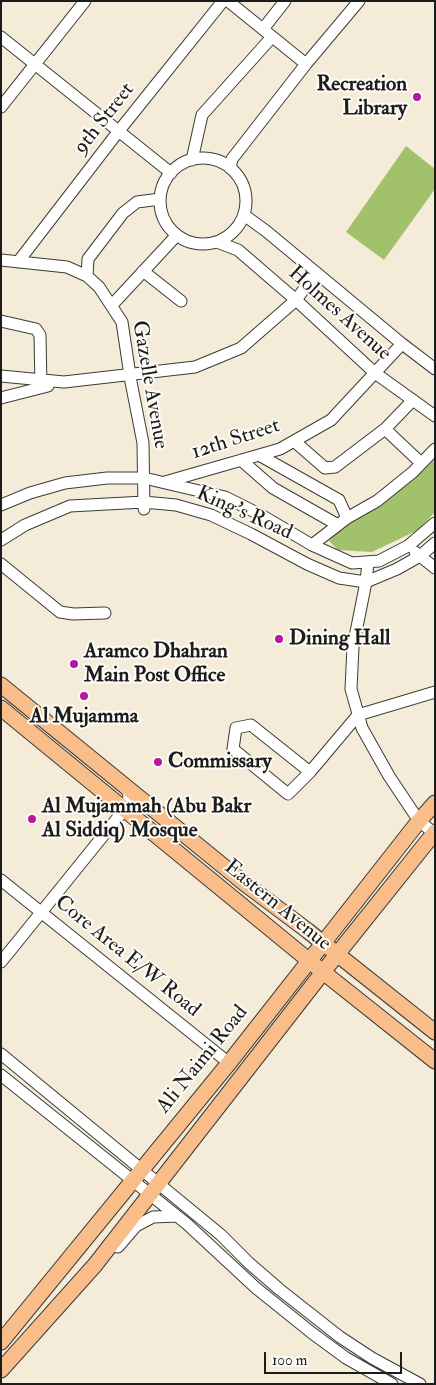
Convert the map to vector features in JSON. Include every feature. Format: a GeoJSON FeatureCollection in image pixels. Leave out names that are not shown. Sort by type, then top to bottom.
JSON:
{"type":"FeatureCollection","features":[{"type":"Feature","properties":{"kind":"main road","name":"Eastern Avenue"},"geometry":{"type":"LineString","coordinates":[[1,685],[244,883],[435,1032]]}},
{"type":"Feature","properties":{"kind":"main road","name":"Eastern Avenue"},"geometry":{"type":"LineString","coordinates":[[2,711],[435,1061]]}},
{"type":"Feature","properties":{"kind":"main road","name":"Ali Naimi Road"},"geometry":{"type":"LineString","coordinates":[[1,1342],[229,1063],[435,803]]}},
{"type":"Feature","properties":{"kind":"main road","name":"Ali Naimi Road"},"geometry":{"type":"LineString","coordinates":[[1,1370],[95,1265],[434,832]]}},
{"type":"Feature","properties":{"kind":"main road"},"geometry":{"type":"LineString","coordinates":[[2,1384],[29,1338]]}},
{"type":"Feature","properties":{"kind":"street"},"geometry":{"type":"LineString","coordinates":[[1,107],[85,1]]}},
{"type":"Feature","properties":{"kind":"street","name":"9th Street"},"geometry":{"type":"LineString","coordinates":[[18,262],[118,132],[223,1]]}},
{"type":"Feature","properties":{"kind":"street"},"geometry":{"type":"LineString","coordinates":[[228,1],[306,64]]}},
{"type":"Feature","properties":{"kind":"street"},"geometry":{"type":"LineString","coordinates":[[262,29],[285,1]]}},
{"type":"Feature","properties":{"kind":"street"},"geometry":{"type":"LineString","coordinates":[[230,168],[232,158],[306,64],[359,1]]}},
{"type":"Feature","properties":{"kind":"street"},"geometry":{"type":"LineString","coordinates":[[1,37],[171,173]]}},
{"type":"Feature","properties":{"kind":"street"},"geometry":{"type":"LineString","coordinates":[[192,160],[202,115],[272,37]]}},
{"type":"Feature","properties":{"kind":"street"},"geometry":{"type":"LineString","coordinates":[[212,159],[230,168],[239,178],[244,190],[246,204],[240,223],[232,233],[217,242],[208,244],[194,243],[177,235],[164,218],[160,199],[163,186],[171,173],[180,165],[192,160],[212,159]]}},
{"type":"Feature","properties":{"kind":"street"},"geometry":{"type":"LineString","coordinates":[[87,276],[88,259],[123,213],[137,202],[160,199]]}},
{"type":"Feature","properties":{"kind":"street","name":"Holmes Avenue"},"geometry":{"type":"LineString","coordinates":[[244,215],[435,369]]}},
{"type":"Feature","properties":{"kind":"street"},"geometry":{"type":"LineString","coordinates":[[112,305],[177,235]]}},
{"type":"Feature","properties":{"kind":"street","name":"Holmes Avenue"},"geometry":{"type":"LineString","coordinates":[[217,242],[238,250],[296,300],[375,373],[435,416]]}},
{"type":"Feature","properties":{"kind":"street","name":"Gazelle Avenue"},"geometry":{"type":"LineString","coordinates":[[1,260],[67,267],[87,276],[99,287],[122,322],[143,443],[144,505]]}},
{"type":"Feature","properties":{"kind":"street"},"geometry":{"type":"LineString","coordinates":[[143,271],[181,301]]}},
{"type":"Feature","properties":{"kind":"street"},"geometry":{"type":"LineString","coordinates":[[1,376],[41,383],[64,382],[195,367],[241,348],[296,300],[316,273]]}},
{"type":"Feature","properties":{"kind":"street"},"geometry":{"type":"LineString","coordinates":[[1,321],[36,329],[40,335],[41,383]]}},
{"type":"Feature","properties":{"kind":"street","name":"12th Street"},"geometry":{"type":"LineString","coordinates":[[165,482],[280,449],[330,420],[401,343]]}},
{"type":"Feature","properties":{"kind":"street"},"geometry":{"type":"LineString","coordinates":[[1,398],[41,383]]}},
{"type":"Feature","properties":{"kind":"street"},"geometry":{"type":"LineString","coordinates":[[294,441],[325,468],[335,466],[385,429],[413,400]]}},
{"type":"Feature","properties":{"kind":"street"},"geometry":{"type":"LineString","coordinates":[[385,429],[421,464]]}},
{"type":"Feature","properties":{"kind":"street"},"geometry":{"type":"LineString","coordinates":[[267,482],[274,472],[280,449]]}},
{"type":"Feature","properties":{"kind":"street"},"geometry":{"type":"LineString","coordinates":[[312,545],[343,521],[377,502],[421,464],[435,449]]}},
{"type":"Feature","properties":{"kind":"street"},"geometry":{"type":"LineString","coordinates":[[259,455],[339,500],[343,521]]}},
{"type":"Feature","properties":{"kind":"street"},"geometry":{"type":"LineString","coordinates":[[241,460],[273,488],[343,521]]}},
{"type":"Feature","properties":{"kind":"street","name":"King's Road"},"geometry":{"type":"LineString","coordinates":[[1,506],[30,493],[65,483],[107,478],[144,478],[224,498],[261,514],[312,545],[352,563],[379,561],[408,546],[435,523]]}},
{"type":"Feature","properties":{"kind":"street","name":"King's Road"},"geometry":{"type":"LineString","coordinates":[[1,540],[25,525],[70,506],[176,505],[211,515],[307,564],[339,578],[366,582]]}},
{"type":"Feature","properties":{"kind":"street"},"geometry":{"type":"LineString","coordinates":[[366,582],[397,569],[420,556],[435,543]]}},
{"type":"Feature","properties":{"kind":"street"},"geometry":{"type":"LineString","coordinates":[[408,546],[435,568]]}},
{"type":"Feature","properties":{"kind":"street"},"geometry":{"type":"LineString","coordinates":[[368,562],[366,582],[353,647],[351,689],[362,728],[375,752],[419,821],[434,832]]}},
{"type":"Feature","properties":{"kind":"street"},"geometry":{"type":"LineString","coordinates":[[1,564],[60,612],[104,614]]}},
{"type":"Feature","properties":{"kind":"street"},"geometry":{"type":"LineString","coordinates":[[310,772],[251,725],[236,728],[233,749],[288,794],[310,772],[358,715],[435,692]]}},
{"type":"Feature","properties":{"kind":"street"},"geometry":{"type":"LineString","coordinates":[[2,711],[12,705],[25,705]]}},
{"type":"Feature","properties":{"kind":"street"},"geometry":{"type":"LineString","coordinates":[[1,962],[125,809],[130,800],[126,787]]}},
{"type":"Feature","properties":{"kind":"street","name":"Core Area E/W Road"},"geometry":{"type":"LineString","coordinates":[[1,880],[229,1063]]}},
{"type":"Feature","properties":{"kind":"street"},"geometry":{"type":"LineString","coordinates":[[1,1054],[137,1175]]}},
{"type":"Feature","properties":{"kind":"street"},"geometry":{"type":"LineString","coordinates":[[1,1075],[154,1188],[222,1235],[249,1263],[333,1332],[372,1358],[420,1384]]}},
{"type":"Feature","properties":{"kind":"street"},"geometry":{"type":"LineString","coordinates":[[154,1188],[177,1216],[210,1244],[256,1288],[346,1358],[392,1384]]}},
{"type":"Feature","properties":{"kind":"street"},"geometry":{"type":"LineString","coordinates":[[95,1265],[114,1252],[136,1226],[153,1217],[177,1216]]}},
{"type":"Feature","properties":{"kind":"green space"},"geometry":{"type":"Polygon","coordinates":[[[406,146],[435,169],[435,189],[384,260],[346,232],[406,146]]]}},
{"type":"Feature","properties":{"kind":"green space"},"geometry":{"type":"Polygon","coordinates":[[[435,456],[435,512],[418,530],[372,552],[338,550],[329,541],[337,530],[435,456]]]}},
{"type":"Feature","properties":{"kind":"place","name":"Recreation Library"},"geometry":{"type":"Point","coordinates":[417,97]}},
{"type":"Feature","properties":{"kind":"place","name":"Dining Hall"},"geometry":{"type":"Point","coordinates":[279,639]}},
{"type":"Feature","properties":{"kind":"place","name":"Aramco Dhahran Main Post Office"},"geometry":{"type":"Point","coordinates":[74,664]}},
{"type":"Feature","properties":{"kind":"place","name":"Al Mujamma"},"geometry":{"type":"Point","coordinates":[84,696]}},
{"type":"Feature","properties":{"kind":"place","name":"Commissary"},"geometry":{"type":"Point","coordinates":[158,762]}},
{"type":"Feature","properties":{"kind":"place","name":"Al Mujammah (Abu Bakr Al Siddiq) Mosque"},"geometry":{"type":"Point","coordinates":[32,819]}}]}
